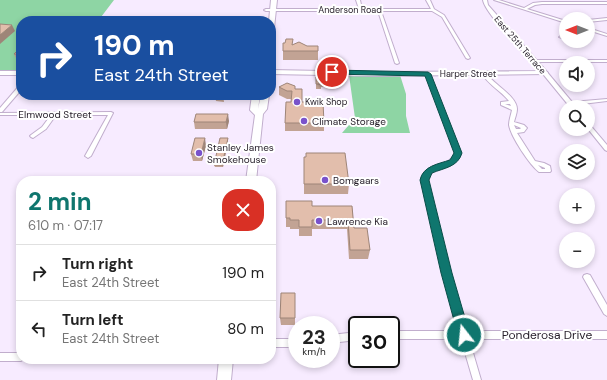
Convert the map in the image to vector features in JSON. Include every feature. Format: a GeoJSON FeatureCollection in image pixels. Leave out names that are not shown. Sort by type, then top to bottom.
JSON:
{"type":"FeatureCollection","features":[{"type":"Feature","properties":{"kind":"main road"},"geometry":{"type":"LineString","coordinates":[[268,0],[270,16]]}},
{"type":"Feature","properties":{"kind":"main road"},"geometry":{"type":"LineString","coordinates":[[267,16],[274,0]]}},
{"type":"Feature","properties":{"kind":"main road"},"geometry":{"type":"LineString","coordinates":[[255,100],[254,110],[258,114]]}},
{"type":"Feature","properties":{"kind":"main road"},"geometry":{"type":"LineString","coordinates":[[252,176],[258,114],[263,110],[264,100]]}},
{"type":"Feature","properties":{"kind":"main road"},"geometry":{"type":"LineString","coordinates":[[224,380],[226,364]]}},
{"type":"Feature","properties":{"kind":"street"},"geometry":{"type":"LineString","coordinates":[[358,0],[361,10]]}},
{"type":"Feature","properties":{"kind":"street"},"geometry":{"type":"LineString","coordinates":[[428,0],[433,10],[443,16],[468,58]]}},
{"type":"Feature","properties":{"kind":"street","name":"East 25th Terrace"},"geometry":{"type":"LineString","coordinates":[[485,0],[486,5],[505,29],[524,47],[568,100]]}},
{"type":"Feature","properties":{"kind":"street"},"geometry":{"type":"LineString","coordinates":[[496,0],[559,20]]}},
{"type":"Feature","properties":{"kind":"street"},"geometry":{"type":"LineString","coordinates":[[524,9],[534,4],[542,3],[607,3]]}},
{"type":"Feature","properties":{"kind":"street","name":"Anderson Road"},"geometry":{"type":"LineString","coordinates":[[270,10],[433,10]]}},
{"type":"Feature","properties":{"kind":"street"},"geometry":{"type":"LineString","coordinates":[[379,10],[397,63]]}},
{"type":"Feature","properties":{"kind":"street"},"geometry":{"type":"LineString","coordinates":[[595,20],[607,19]]}},
{"type":"Feature","properties":{"kind":"street"},"geometry":{"type":"LineString","coordinates":[[595,31],[607,35]]}},
{"type":"Feature","properties":{"kind":"street"},"geometry":{"type":"LineString","coordinates":[[535,60],[607,61]]}},
{"type":"Feature","properties":{"kind":"street"},"geometry":{"type":"LineString","coordinates":[[0,73],[16,72]]}},
{"type":"Feature","properties":{"kind":"street","name":"Harper Street"},"geometry":{"type":"LineString","coordinates":[[276,72],[428,74],[545,73]]}},
{"type":"Feature","properties":{"kind":"street"},"geometry":{"type":"LineString","coordinates":[[428,74],[458,153],[453,162],[429,171],[424,180],[446,273],[477,380]]}},
{"type":"Feature","properties":{"kind":"street"},"geometry":{"type":"LineString","coordinates":[[484,74],[492,84],[505,94],[512,102],[515,109],[512,123],[514,131],[533,163]]}},
{"type":"Feature","properties":{"kind":"street"},"geometry":{"type":"LineString","coordinates":[[0,113],[16,93]]}},
{"type":"Feature","properties":{"kind":"street"},"geometry":{"type":"LineString","coordinates":[[595,102],[607,100]]}},
{"type":"Feature","properties":{"kind":"street"},"geometry":{"type":"LineString","coordinates":[[512,102],[505,102],[503,105],[515,109]]}},
{"type":"Feature","properties":{"kind":"street","name":"Elmwood Street"},"geometry":{"type":"LineString","coordinates":[[0,113],[111,113],[88,156]]}},
{"type":"Feature","properties":{"kind":"street"},"geometry":{"type":"LineString","coordinates":[[34,136],[44,128],[54,114]]}},
{"type":"Feature","properties":{"kind":"street"},"geometry":{"type":"LineString","coordinates":[[512,123],[524,128],[522,130],[514,131]]}},
{"type":"Feature","properties":{"kind":"street"},"geometry":{"type":"LineString","coordinates":[[595,134],[607,149]]}},
{"type":"Feature","properties":{"kind":"street"},"geometry":{"type":"LineString","coordinates":[[587,277],[607,312]]}},
{"type":"Feature","properties":{"kind":"street","name":"Ponderosa Drive"},"geometry":{"type":"LineString","coordinates":[[400,335],[607,335]]}},
{"type":"Feature","properties":{"kind":"street"},"geometry":{"type":"LineString","coordinates":[[276,343],[288,343]]}},
{"type":"Feature","properties":{"kind":"street"},"geometry":{"type":"LineString","coordinates":[[0,357],[16,357]]}},
{"type":"Feature","properties":{"kind":"green space"},"geometry":{"type":"Polygon","coordinates":[[[0,0],[114,0],[102,16],[16,16],[16,71],[0,71],[0,0]]]}},
{"type":"Feature","properties":{"kind":"green space"},"geometry":{"type":"Polygon","coordinates":[[[349,75],[400,75],[406,94],[406,116],[410,133],[342,133],[355,118],[349,75]]]}},
{"type":"Feature","properties":{"kind":"building"},"geometry":{"type":"Polygon","coordinates":[[[0,24],[12,25],[0,35],[0,24]]]}},
{"type":"Feature","properties":{"kind":"building"},"geometry":{"type":"Polygon","coordinates":[[[286,39],[293,39],[292,45],[299,42],[307,46],[318,46],[318,51],[283,51],[283,43],[285,43],[286,39]]]}},
{"type":"Feature","properties":{"kind":"building"},"geometry":{"type":"Polygon","coordinates":[[[316,77],[328,77],[328,82],[316,84],[316,77]]]}},
{"type":"Feature","properties":{"kind":"building"},"geometry":{"type":"Polygon","coordinates":[[[287,83],[295,86],[295,89],[302,89],[302,102],[323,102],[324,123],[285,123],[286,102],[291,102],[292,91],[287,91],[279,87],[287,83]]]}},
{"type":"Feature","properties":{"kind":"building"},"geometry":{"type":"Polygon","coordinates":[[[196,114],[228,114],[226,122],[194,122],[196,114]]]}},
{"type":"Feature","properties":{"kind":"building"},"geometry":{"type":"Polygon","coordinates":[[[195,138],[205,138],[201,154],[191,154],[195,138]]]}},
{"type":"Feature","properties":{"kind":"building"},"geometry":{"type":"Polygon","coordinates":[[[220,138],[228,138],[222,165],[214,165],[220,138]]]}},
{"type":"Feature","properties":{"kind":"building","name":"Bomgaars"},"geometry":{"type":"Polygon","coordinates":[[[306,153],[345,153],[349,184],[304,184],[304,157],[306,157],[306,153]]]}},
{"type":"Feature","properties":{"kind":"building"},"geometry":{"type":"Polygon","coordinates":[[[286,201],[312,201],[312,206],[352,206],[354,228],[367,228],[370,250],[350,250],[348,220],[312,220],[312,227],[299,227],[299,220],[290,220],[290,218],[286,218],[286,201]]]}},
{"type":"Feature","properties":{"kind":"building"},"geometry":{"type":"Polygon","coordinates":[[[281,293],[295,293],[295,316],[280,318],[281,293]]]}},
{"type":"Feature","properties":{"kind":"place","name":"Kwik Shop"},"geometry":{"type":"Point","coordinates":[297,102]}},
{"type":"Feature","properties":{"kind":"place","name":"Climate Storage"},"geometry":{"type":"Point","coordinates":[304,121]}},
{"type":"Feature","properties":{"kind":"place","name":"Stanley James Smokehouse"},"geometry":{"type":"Point","coordinates":[199,153]}},
{"type":"Feature","properties":{"kind":"place","name":"Bomgaars"},"geometry":{"type":"Point","coordinates":[325,180]}},
{"type":"Feature","properties":{"kind":"place","name":"Lawrence Kia"},"geometry":{"type":"Point","coordinates":[319,221]}},
{"type":"Feature","properties":{"kind":"route"},"geometry":{"type":"LineString","coordinates":[[332,72],[428,74],[458,149],[458,156],[453,162],[429,171],[424,180],[431,204],[446,273],[464,335]]}}]}
